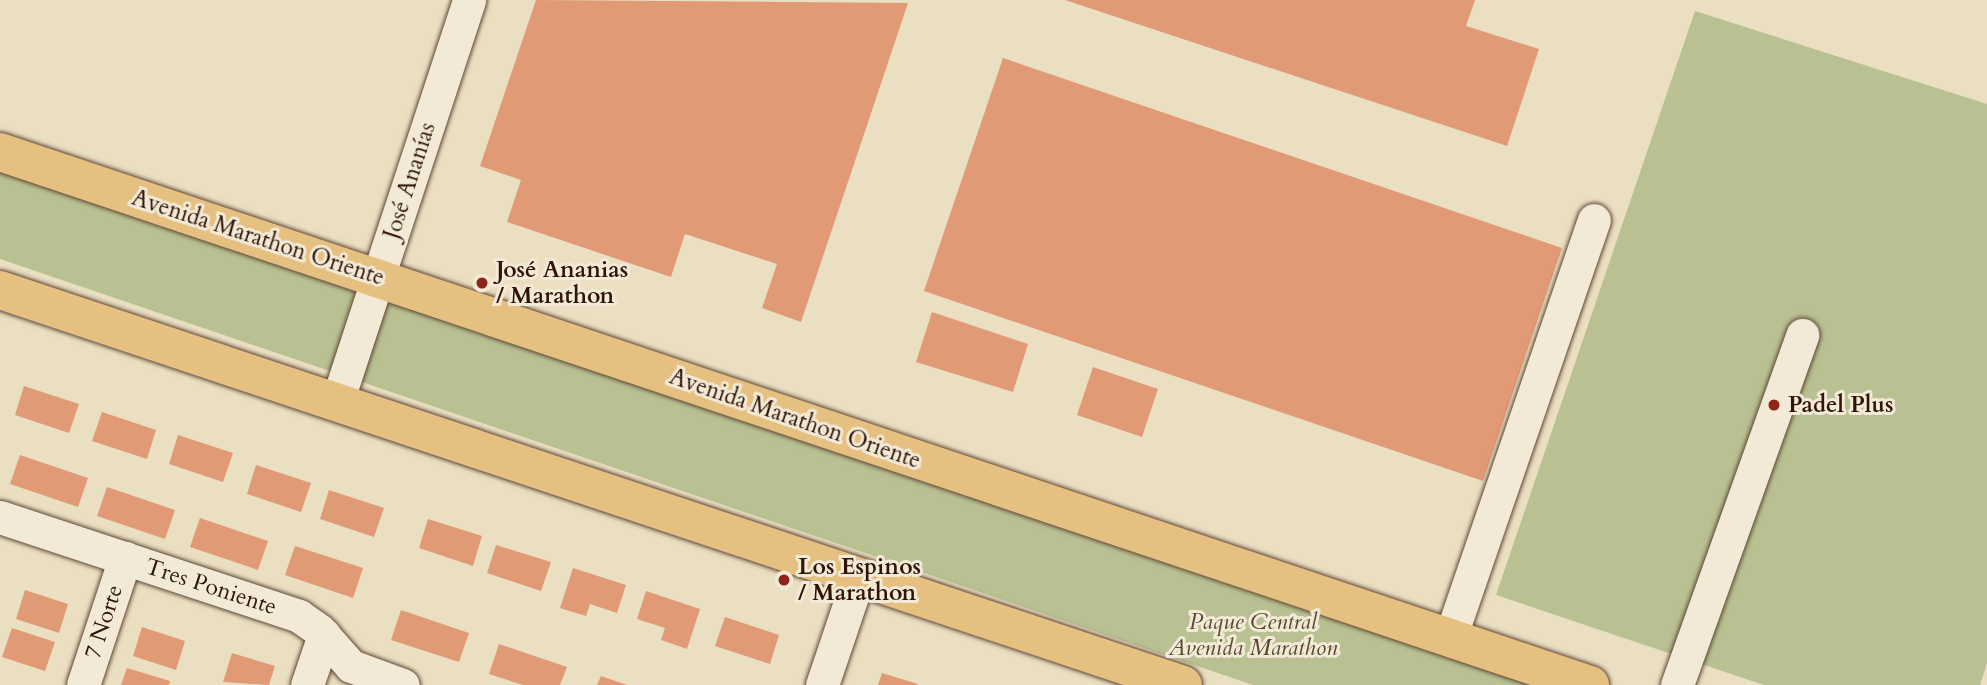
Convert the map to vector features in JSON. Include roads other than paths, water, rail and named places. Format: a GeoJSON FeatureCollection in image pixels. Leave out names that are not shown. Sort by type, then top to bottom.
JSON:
{"type":"FeatureCollection","features":[{"type":"Feature","properties":{"kind":"main road","name":"Avenida Marathon Oriente"},"geometry":{"type":"LineString","coordinates":[[0,152],[1590,685]]}},
{"type":"Feature","properties":{"kind":"main road"},"geometry":{"type":"LineString","coordinates":[[0,290],[1184,685]]}},
{"type":"Feature","properties":{"kind":"street","name":"José Ananías"},"geometry":{"type":"LineString","coordinates":[[337,402],[469,0]]}},
{"type":"Feature","properties":{"kind":"street"},"geometry":{"type":"LineString","coordinates":[[1450,638],[1594,220]]}},
{"type":"Feature","properties":{"kind":"street"},"geometry":{"type":"LineString","coordinates":[[1677,685],[1801,335]]}},
{"type":"Feature","properties":{"kind":"street","name":"Tres Poniente"},"geometry":{"type":"LineString","coordinates":[[0,517],[299,616],[324,635],[351,666],[403,685]]}},
{"type":"Feature","properties":{"kind":"street","name":"7 Norte"},"geometry":{"type":"LineString","coordinates":[[83,685],[125,558]]}},
{"type":"Feature","properties":{"kind":"street"},"geometry":{"type":"LineString","coordinates":[[822,685],[859,576]]}},
{"type":"Feature","properties":{"kind":"street"},"geometry":{"type":"LineString","coordinates":[[307,685],[324,635]]}},
{"type":"Feature","properties":{"kind":"place","name":"José Ananias / Marathon"},"geometry":{"type":"Point","coordinates":[482,283]}},
{"type":"Feature","properties":{"kind":"place","name":"Padel Plus"},"geometry":{"type":"Point","coordinates":[1774,405]}},
{"type":"Feature","properties":{"kind":"place","name":"Los Espinos / Marathon"},"geometry":{"type":"Point","coordinates":[784,580]}},
{"type":"Feature","properties":{"kind":"park label","name":"Paque Central Avenida Marathon"},"geometry":{"type":"Point","coordinates":[1253,635]}}]}
